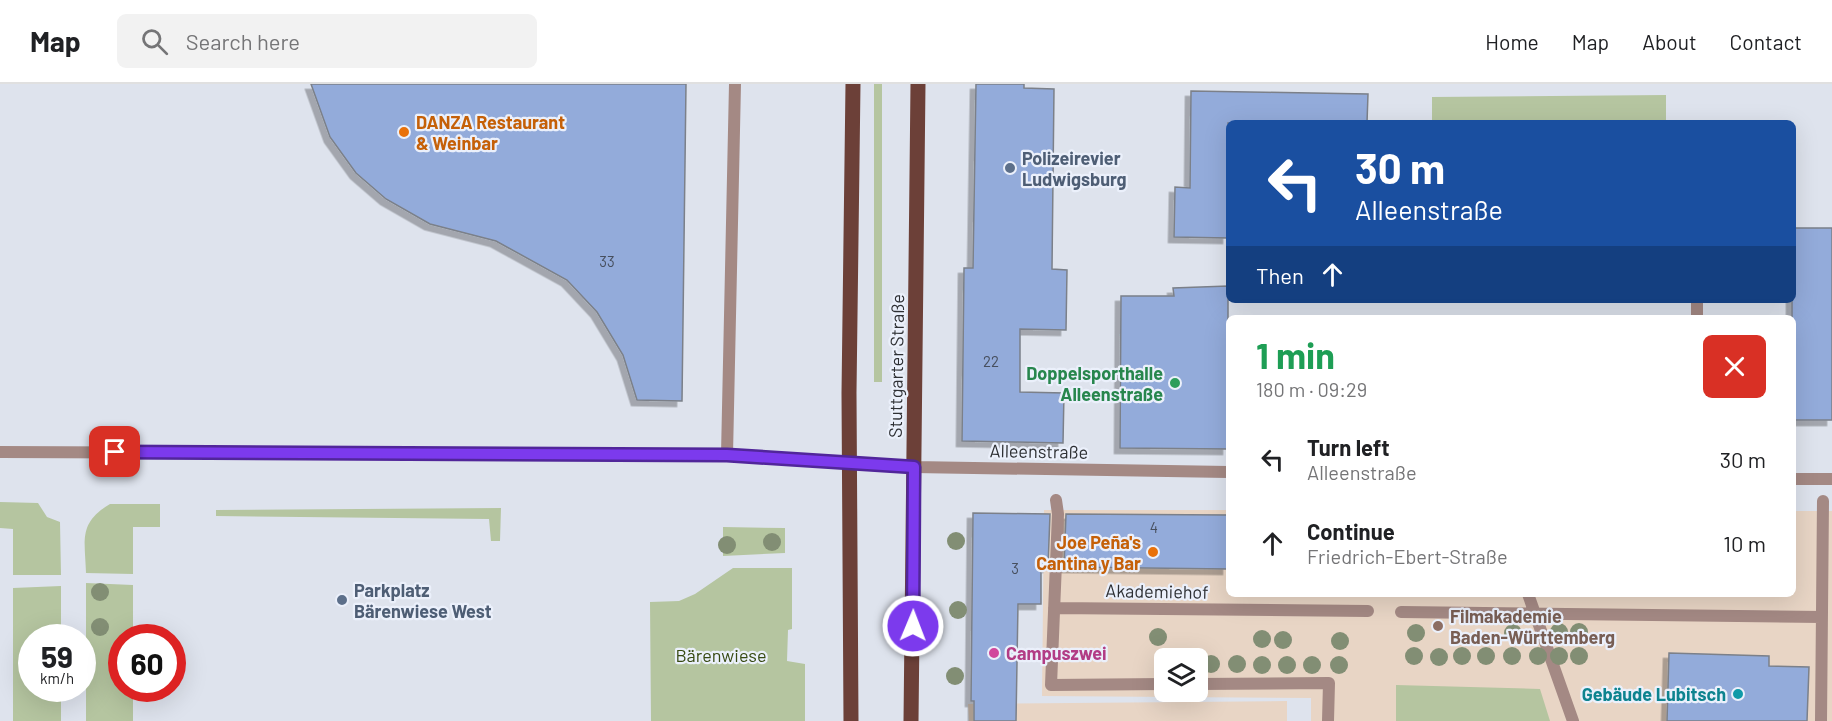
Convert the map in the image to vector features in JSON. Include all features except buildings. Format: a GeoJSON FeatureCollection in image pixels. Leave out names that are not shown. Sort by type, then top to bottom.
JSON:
{"type":"FeatureCollection","features":[{"type":"Feature","properties":{"kind":"main road"},"geometry":{"type":"LineString","coordinates":[[850,721],[849,461],[853,84]]}},
{"type":"Feature","properties":{"kind":"main road","name":"Stuttgarter Straße"},"geometry":{"type":"LineString","coordinates":[[911,721],[918,84]]}},
{"type":"Feature","properties":{"kind":"street"},"geometry":{"type":"LineString","coordinates":[[727,455],[735,84]]}},
{"type":"Feature","properties":{"kind":"street","name":"Alleenstraße"},"geometry":{"type":"LineString","coordinates":[[0,452],[727,455],[849,461],[914,467],[1226,472]]}},
{"type":"Feature","properties":{"kind":"street"},"geometry":{"type":"LineString","coordinates":[[1796,479],[1832,479]]}},
{"type":"Feature","properties":{"kind":"street"},"geometry":{"type":"LineString","coordinates":[[1056,500],[1058,514],[1051,685],[1154,684]]}},
{"type":"Feature","properties":{"kind":"street"},"geometry":{"type":"LineString","coordinates":[[1821,721],[1823,501]]}},
{"type":"Feature","properties":{"kind":"street"},"geometry":{"type":"LineString","coordinates":[[1529,597],[1573,721]]}},
{"type":"Feature","properties":{"kind":"street","name":"Akademiehof"},"geometry":{"type":"LineString","coordinates":[[1054,608],[1368,611]]}},
{"type":"Feature","properties":{"kind":"street"},"geometry":{"type":"LineString","coordinates":[[1401,612],[1822,617]]}},
{"type":"Feature","properties":{"kind":"street"},"geometry":{"type":"LineString","coordinates":[[1208,684],[1329,683],[1328,721]]}},
{"type":"Feature","properties":{"kind":"shaded area","name":"Filmakademie Baden-Württemberg"},"geometry":{"type":"Polygon","coordinates":[[[1044,510],[1226,510],[1226,597],[1796,597],[1796,511],[1832,511],[1832,721],[1311,721],[1311,698],[1208,697],[1208,648],[1154,648],[1154,697],[1042,696],[1044,510]]]}},
{"type":"Feature","properties":{"kind":"shaded area"},"geometry":{"type":"Polygon","coordinates":[[[1287,701],[1287,721],[969,721],[968,704],[1208,702],[1287,701]]]}},
{"type":"Feature","properties":{"kind":"green space"},"geometry":{"type":"Polygon","coordinates":[[[874,84],[882,84],[882,382],[874,382],[874,84]]]}},
{"type":"Feature","properties":{"kind":"green space"},"geometry":{"type":"Polygon","coordinates":[[[1666,95],[1666,120],[1432,120],[1432,97],[1666,95]]]}},
{"type":"Feature","properties":{"kind":"green space"},"geometry":{"type":"Polygon","coordinates":[[[0,502],[38,503],[47,517],[60,522],[61,575],[13,575],[13,529],[0,528],[0,502]]]}},
{"type":"Feature","properties":{"kind":"green space"},"geometry":{"type":"Polygon","coordinates":[[[110,504],[160,504],[160,527],[133,527],[133,574],[86,573],[85,542],[88,525],[100,511],[110,504]]]}},
{"type":"Feature","properties":{"kind":"green space"},"geometry":{"type":"Polygon","coordinates":[[[501,508],[500,541],[491,541],[489,519],[216,516],[216,510],[501,508]]]}},
{"type":"Feature","properties":{"kind":"green space"},"geometry":{"type":"Polygon","coordinates":[[[723,527],[785,528],[785,553],[723,556],[723,527]]]}},
{"type":"Feature","properties":{"kind":"green space","name":"Bärenwiese"},"geometry":{"type":"Polygon","coordinates":[[[733,568],[792,568],[792,629],[788,630],[787,661],[805,664],[805,721],[651,721],[650,602],[679,601],[695,594],[733,568]]]}},
{"type":"Feature","properties":{"kind":"green space"},"geometry":{"type":"Polygon","coordinates":[[[86,583],[133,585],[133,624],[108,624],[108,702],[133,702],[133,721],[86,721],[86,702],[96,702],[96,624],[86,624],[86,583]]]}},
{"type":"Feature","properties":{"kind":"green space"},"geometry":{"type":"Polygon","coordinates":[[[61,586],[61,624],[18,624],[18,702],[61,702],[61,721],[13,721],[13,588],[61,586]]]}},
{"type":"Feature","properties":{"kind":"green space"},"geometry":{"type":"Polygon","coordinates":[[[1396,685],[1540,689],[1550,721],[1396,721],[1396,685]]]}},
{"type":"Feature","properties":{"kind":"place","name":"DANZA Restaurant & Weinbar"},"geometry":{"type":"Point","coordinates":[404,132]}},
{"type":"Feature","properties":{"kind":"place","name":"Polizeirevier Ludwigsburg"},"geometry":{"type":"Point","coordinates":[1010,168]}},
{"type":"Feature","properties":{"kind":"place","name":"Doppelsporthalle Alleenstraße"},"geometry":{"type":"Point","coordinates":[1175,383]}},
{"type":"Feature","properties":{"kind":"place","name":"Joe Peña's Cantina y Bar"},"geometry":{"type":"Point","coordinates":[1153,552]}},
{"type":"Feature","properties":{"kind":"place","name":"Parkplatz Bärenwiese West"},"geometry":{"type":"Point","coordinates":[342,600]}},
{"type":"Feature","properties":{"kind":"place","name":"Filmakademie Baden-Württemberg"},"geometry":{"type":"Point","coordinates":[1438,626]}},
{"type":"Feature","properties":{"kind":"place","name":"Campuszwei"},"geometry":{"type":"Point","coordinates":[994,653]}},
{"type":"Feature","properties":{"kind":"place","name":"Gebäude Lubitsch"},"geometry":{"type":"Point","coordinates":[1738,694]}},
{"type":"Feature","properties":{"kind":"route"},"geometry":{"type":"LineString","coordinates":[[115,452],[727,455],[849,461],[914,467],[913,626]]}}]}
